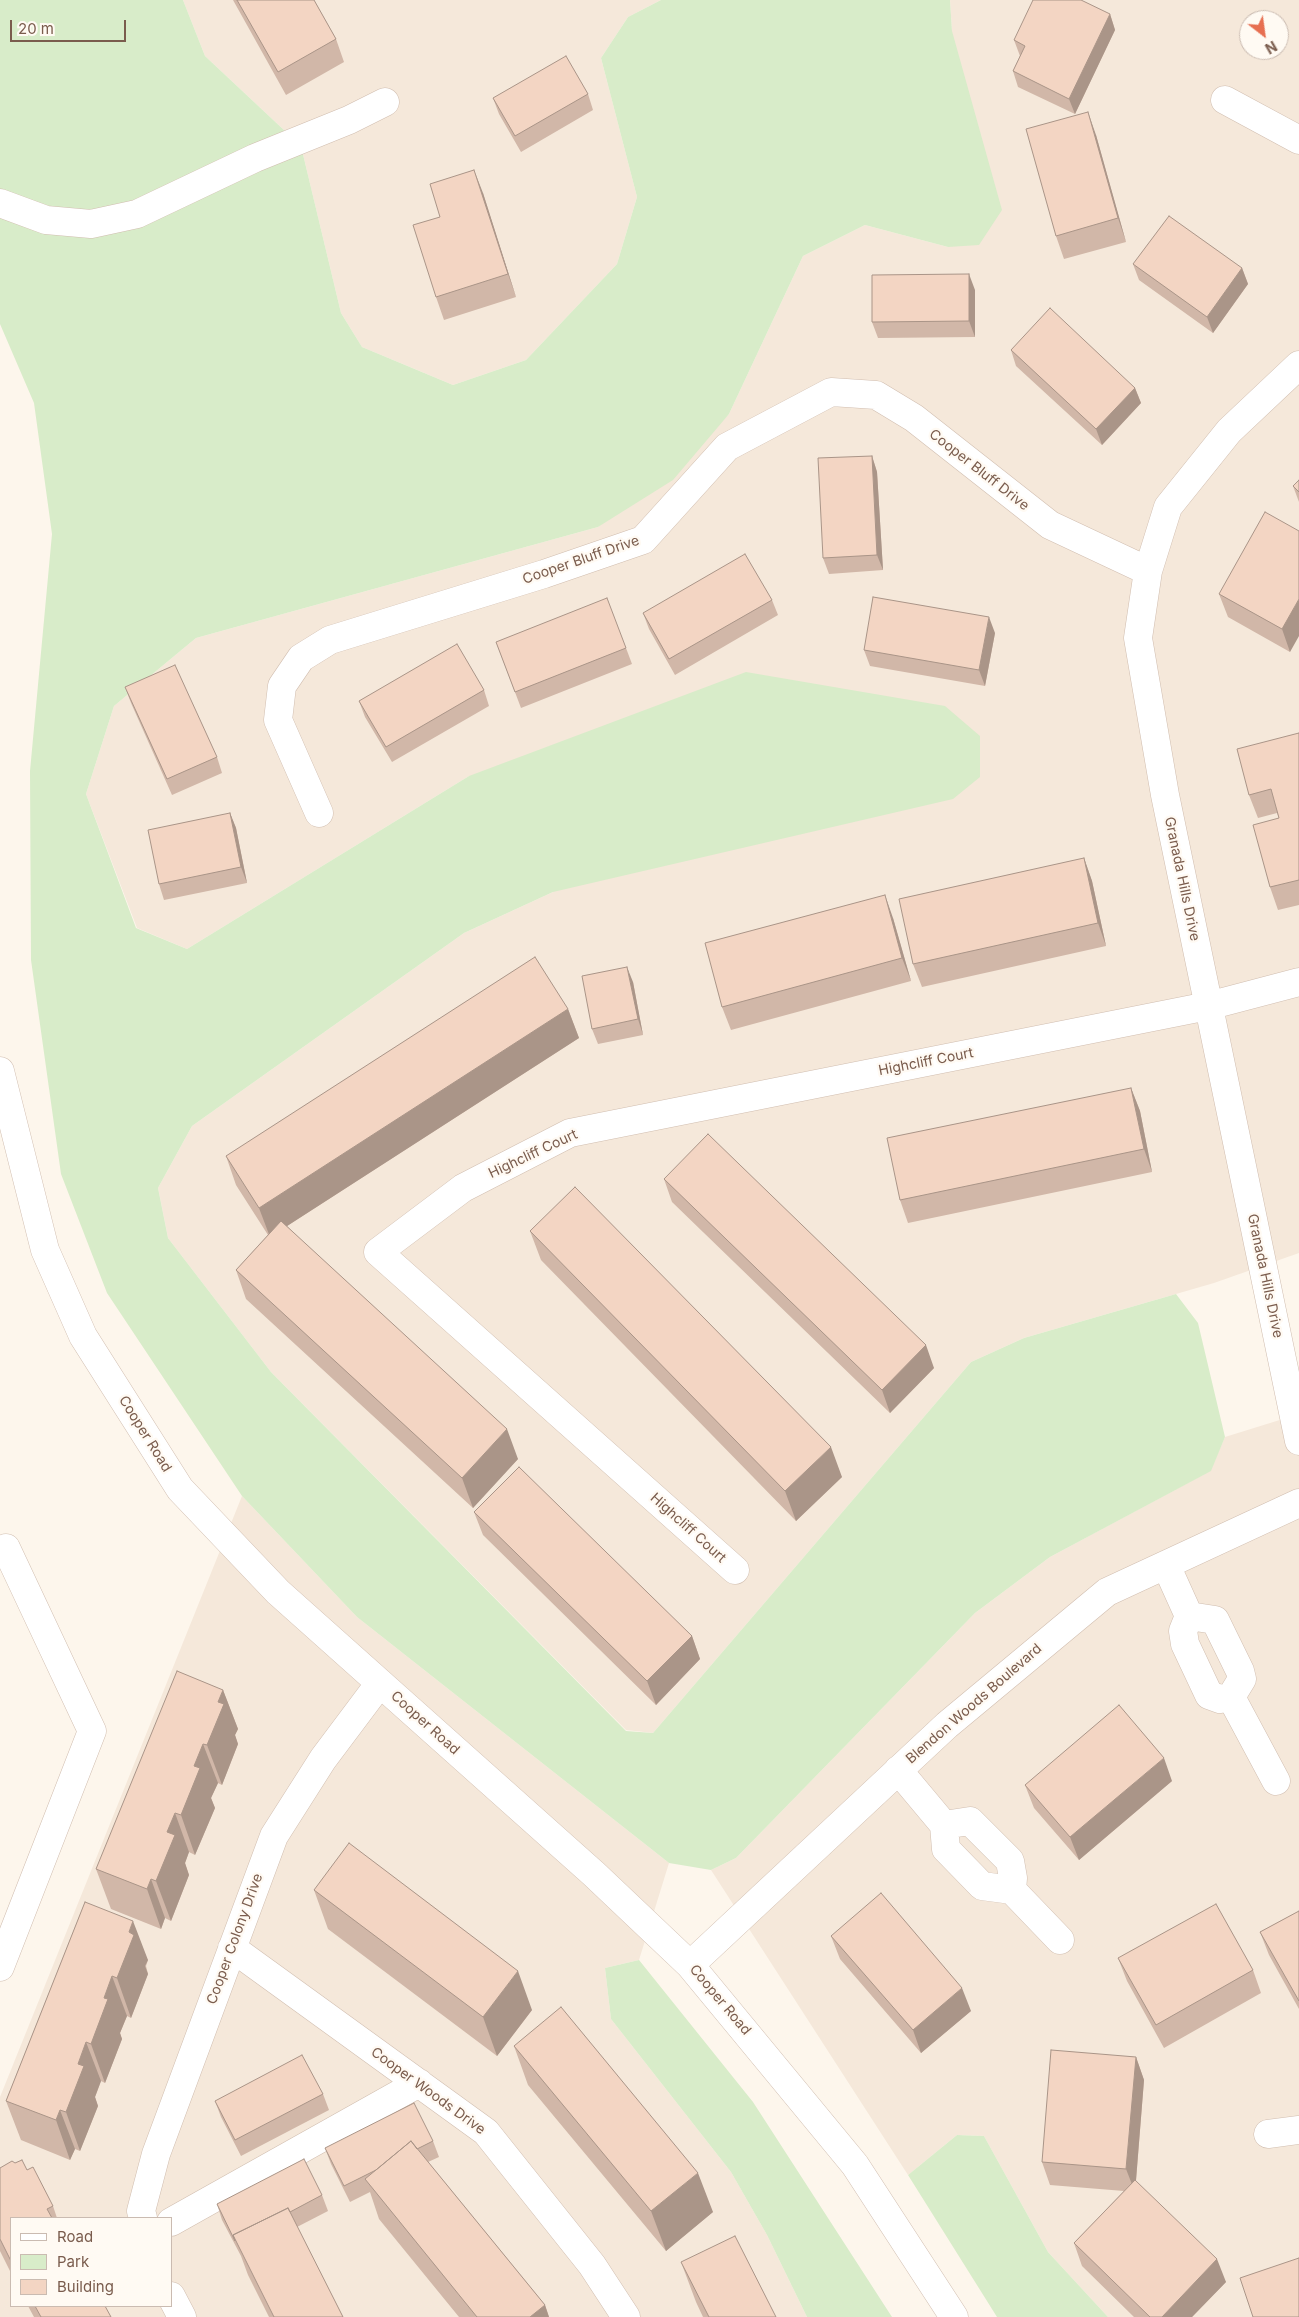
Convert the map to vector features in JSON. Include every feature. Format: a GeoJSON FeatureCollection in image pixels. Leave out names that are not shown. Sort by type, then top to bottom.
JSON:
{"type":"FeatureCollection","features":[{"type":"Feature","properties":{"kind":"street"},"geometry":{"type":"LineString","coordinates":[[1225,100],[1299,140]]}},
{"type":"Feature","properties":{"kind":"street"},"geometry":{"type":"LineString","coordinates":[[0,203],[46,220],[91,224],[137,214],[255,158],[349,120],[385,102]]}},
{"type":"Feature","properties":{"kind":"street","name":"Granada Hills Drive"},"geometry":{"type":"LineString","coordinates":[[1299,365],[1229,431],[1168,507],[1148,571],[1138,638],[1165,795],[1299,1441]]}},
{"type":"Feature","properties":{"kind":"street","name":"Cooper Bluff Drive"},"geometry":{"type":"LineString","coordinates":[[319,813],[278,720],[282,686],[301,658],[330,640],[544,574],[643,540],[727,447],[831,392],[876,395],[914,418],[1050,525],[1148,571]]}},
{"type":"Feature","properties":{"kind":"street"},"geometry":{"type":"LineString","coordinates":[[1208,1006],[1299,982]]}},
{"type":"Feature","properties":{"kind":"street","name":"Highcliff Court"},"geometry":{"type":"LineString","coordinates":[[736,1570],[378,1252],[463,1188],[570,1133],[1208,1006]]}},
{"type":"Feature","properties":{"kind":"street","name":"Cooper Road"},"geometry":{"type":"LineString","coordinates":[[0,1071],[45,1250],[83,1336],[180,1489],[278,1592],[594,1874],[690,1964],[855,2165],[954,2317]]}},
{"type":"Feature","properties":{"kind":"street","name":"Blendon Woods Boulevard"},"geometry":{"type":"LineString","coordinates":[[690,1964],[947,1725],[1107,1592],[1299,1503]]}},
{"type":"Feature","properties":{"kind":"street"},"geometry":{"type":"LineString","coordinates":[[0,1967],[92,1731],[6,1548]]}},
{"type":"Feature","properties":{"kind":"street"},"geometry":{"type":"LineString","coordinates":[[1166,1565],[1189,1616],[1183,1631],[1184,1644],[1209,1695],[1220,1698],[1231,1697]]}},
{"type":"Feature","properties":{"kind":"street"},"geometry":{"type":"LineString","coordinates":[[1189,1616],[1215,1620],[1240,1671],[1242,1679],[1231,1697]]}},
{"type":"Feature","properties":{"kind":"street","name":"Cooper Colony Drive"},"geometry":{"type":"LineString","coordinates":[[143,2217],[141,2212],[156,2154],[274,1836],[323,1759],[380,1683]]}},
{"type":"Feature","properties":{"kind":"street"},"geometry":{"type":"LineString","coordinates":[[1231,1697],[1276,1781]]}},
{"type":"Feature","properties":{"kind":"street"},"geometry":{"type":"LineString","coordinates":[[898,1770],[944,1825],[946,1849],[982,1886],[1012,1890],[1060,1940]]}},
{"type":"Feature","properties":{"kind":"street"},"geometry":{"type":"LineString","coordinates":[[944,1825],[970,1821],[1010,1861],[1013,1878],[1012,1890]]}},
{"type":"Feature","properties":{"kind":"street","name":"Cooper Woods Drive"},"geometry":{"type":"LineString","coordinates":[[232,1948],[486,2132],[592,2265],[626,2317]]}},
{"type":"Feature","properties":{"kind":"street"},"geometry":{"type":"LineString","coordinates":[[172,2221],[419,2083]]}},
{"type":"Feature","properties":{"kind":"street"},"geometry":{"type":"LineString","coordinates":[[1268,2134],[1299,2130]]}},
{"type":"Feature","properties":{"kind":"street"},"geometry":{"type":"LineString","coordinates":[[172,2298],[182,2317]]}},
{"type":"Feature","properties":{"kind":"shaded area"},"geometry":{"type":"Polygon","coordinates":[[[183,0],[661,0],[628,17],[601,58],[637,197],[617,264],[526,360],[453,385],[362,347],[341,313],[301,146],[205,56],[183,0]]]}},
{"type":"Feature","properties":{"kind":"shaded area"},"geometry":{"type":"Polygon","coordinates":[[[950,0],[1299,0],[1299,1253],[1214,1283],[1024,1338],[971,1362],[653,1733],[626,1730],[271,1372],[168,1238],[158,1188],[192,1126],[464,933],[553,892],[469,776],[187,949],[137,928],[86,794],[114,706],[196,638],[598,527],[729,414],[803,256],[865,225],[948,247],[952,31],[950,0]]]}},
{"type":"Feature","properties":{"kind":"shaded area"},"geometry":{"type":"Polygon","coordinates":[[[1299,1414],[1299,2317],[1108,2317],[1048,2252],[984,2136],[957,2135],[908,2175],[711,1870],[736,1858],[975,1613],[1050,1557],[1210,1471],[1225,1437],[1299,1414]]]}},
{"type":"Feature","properties":{"kind":"shaded area"},"geometry":{"type":"Polygon","coordinates":[[[242,1496],[357,1617],[669,1863],[639,1960],[605,1968],[611,2019],[731,2172],[767,2235],[807,2317],[0,2317],[0,2097],[242,1496]]]}},
{"type":"Feature","properties":{"kind":"green space"},"geometry":{"type":"Polygon","coordinates":[[[0,0],[183,0],[205,56],[301,146],[341,313],[362,347],[453,385],[526,360],[617,264],[637,197],[601,58],[628,17],[661,0],[950,0],[952,31],[1002,210],[979,245],[948,247],[865,225],[803,256],[729,414],[673,480],[598,527],[196,638],[114,706],[86,794],[136,928],[187,949],[469,776],[746,672],[945,706],[980,736],[980,777],[953,799],[553,892],[464,933],[192,1126],[158,1188],[168,1238],[271,1372],[626,1731],[653,1733],[971,1362],[1024,1338],[1176,1294],[1198,1323],[1225,1437],[1211,1471],[1050,1557],[975,1613],[736,1858],[711,1870],[669,1863],[357,1617],[242,1496],[107,1293],[61,1174],[31,960],[30,771],[52,534],[34,403],[0,324],[0,0]]]}},
{"type":"Feature","properties":{"kind":"green space"},"geometry":{"type":"Polygon","coordinates":[[[639,1960],[753,2102],[892,2317],[807,2317],[767,2235],[731,2172],[611,2019],[605,1968],[639,1960]]]}},
{"type":"Feature","properties":{"kind":"green space"},"geometry":{"type":"Polygon","coordinates":[[[957,2135],[984,2136],[1048,2252],[1108,2317],[997,2317],[908,2175],[957,2135]]]}},
{"type":"Feature","properties":{"kind":"building"},"geometry":{"type":"Polygon","coordinates":[[[237,0],[314,0],[336,39],[278,72],[237,0]]]}},
{"type":"Feature","properties":{"kind":"building"},"geometry":{"type":"Polygon","coordinates":[[[1033,0],[1081,0],[1110,14],[1069,99],[1013,71],[1025,46],[1014,40],[1033,0]]]}},
{"type":"Feature","properties":{"kind":"building"},"geometry":{"type":"Polygon","coordinates":[[[566,56],[588,94],[515,136],[493,98],[566,56]]]}},
{"type":"Feature","properties":{"kind":"building"},"geometry":{"type":"Polygon","coordinates":[[[1088,112],[1118,218],[1056,236],[1026,129],[1088,112]]]}},
{"type":"Feature","properties":{"kind":"building"},"geometry":{"type":"Polygon","coordinates":[[[474,170],[508,274],[436,297],[413,225],[440,217],[430,184],[474,170]]]}},
{"type":"Feature","properties":{"kind":"building"},"geometry":{"type":"Polygon","coordinates":[[[1169,216],[1242,268],[1207,317],[1133,264],[1169,216]]]}},
{"type":"Feature","properties":{"kind":"building"},"geometry":{"type":"Polygon","coordinates":[[[969,274],[969,321],[872,322],[872,275],[969,274]]]}},
{"type":"Feature","properties":{"kind":"building"},"geometry":{"type":"Polygon","coordinates":[[[1050,308],[1135,388],[1096,429],[1011,350],[1050,308]]]}},
{"type":"Feature","properties":{"kind":"building"},"geometry":{"type":"Polygon","coordinates":[[[872,456],[877,555],[823,558],[818,458],[872,456]]]}},
{"type":"Feature","properties":{"kind":"building"},"geometry":{"type":"Polygon","coordinates":[[[1299,480],[1299,492],[1293,486],[1299,480]]]}},
{"type":"Feature","properties":{"kind":"building"},"geometry":{"type":"Polygon","coordinates":[[[1265,512],[1299,531],[1299,599],[1282,629],[1219,594],[1265,512]]]}},
{"type":"Feature","properties":{"kind":"building"},"geometry":{"type":"Polygon","coordinates":[[[745,554],[772,600],[669,659],[643,613],[745,554]]]}},
{"type":"Feature","properties":{"kind":"building"},"geometry":{"type":"Polygon","coordinates":[[[873,597],[989,617],[979,670],[864,650],[873,597]]]}},
{"type":"Feature","properties":{"kind":"building"},"geometry":{"type":"Polygon","coordinates":[[[607,598],[626,648],[515,692],[496,642],[607,598]]]}},
{"type":"Feature","properties":{"kind":"building"},"geometry":{"type":"Polygon","coordinates":[[[457,644],[484,690],[386,747],[359,701],[457,644]]]}},
{"type":"Feature","properties":{"kind":"building"},"geometry":{"type":"Polygon","coordinates":[[[175,665],[217,757],[167,779],[125,687],[175,665]]]}},
{"type":"Feature","properties":{"kind":"building"},"geometry":{"type":"Polygon","coordinates":[[[1299,733],[1299,880],[1270,887],[1253,825],[1279,818],[1271,789],[1249,795],[1237,749],[1299,733]]]}},
{"type":"Feature","properties":{"kind":"building"},"geometry":{"type":"Polygon","coordinates":[[[230,813],[241,867],[159,884],[148,830],[230,813]]]}},
{"type":"Feature","properties":{"kind":"building"},"geometry":{"type":"Polygon","coordinates":[[[1084,858],[1098,923],[913,964],[899,899],[1084,858]]]}},
{"type":"Feature","properties":{"kind":"building"},"geometry":{"type":"Polygon","coordinates":[[[885,895],[902,958],[722,1007],[705,943],[885,895]]]}},
{"type":"Feature","properties":{"kind":"building"},"geometry":{"type":"Polygon","coordinates":[[[535,957],[568,1009],[259,1208],[226,1156],[535,957]]]}},
{"type":"Feature","properties":{"kind":"building"},"geometry":{"type":"Polygon","coordinates":[[[627,967],[638,1019],[592,1029],[582,976],[627,967]]]}},
{"type":"Feature","properties":{"kind":"building"},"geometry":{"type":"Polygon","coordinates":[[[1131,1088],[1144,1149],[900,1200],[887,1138],[1131,1088]]]}},
{"type":"Feature","properties":{"kind":"building"},"geometry":{"type":"Polygon","coordinates":[[[708,1134],[926,1345],[882,1390],[664,1179],[708,1134]]]}},
{"type":"Feature","properties":{"kind":"building"},"geometry":{"type":"Polygon","coordinates":[[[575,1187],[831,1447],[785,1491],[530,1231],[575,1187]]]}},
{"type":"Feature","properties":{"kind":"building"},"geometry":{"type":"Polygon","coordinates":[[[281,1221],[507,1429],[462,1478],[236,1270],[281,1221]]]}},
{"type":"Feature","properties":{"kind":"building"},"geometry":{"type":"Polygon","coordinates":[[[519,1467],[692,1636],[647,1681],[474,1512],[519,1467]]]}},
{"type":"Feature","properties":{"kind":"building"},"geometry":{"type":"Polygon","coordinates":[[[177,1671],[223,1690],[218,1702],[224,1704],[207,1745],[203,1744],[194,1766],[200,1768],[181,1815],[175,1813],[167,1832],[175,1835],[156,1881],[151,1879],[147,1889],[96,1869],[177,1671]]]}},
{"type":"Feature","properties":{"kind":"building"},"geometry":{"type":"Polygon","coordinates":[[[1119,1705],[1164,1758],[1070,1837],[1025,1785],[1119,1705]]]}},
{"type":"Feature","properties":{"kind":"building"},"geometry":{"type":"Polygon","coordinates":[[[349,1843],[518,1971],[483,2017],[314,1890],[349,1843]]]}},
{"type":"Feature","properties":{"kind":"building"},"geometry":{"type":"Polygon","coordinates":[[[881,1893],[962,1988],[913,2030],[831,1936],[881,1893]]]}},
{"type":"Feature","properties":{"kind":"building"},"geometry":{"type":"Polygon","coordinates":[[[85,1902],[133,1921],[129,1932],[134,1935],[117,1978],[112,1976],[104,1998],[108,1999],[91,2044],[86,2042],[78,2064],[84,2066],[66,2112],[60,2110],[56,2120],[6,2101],[85,1902]]]}},
{"type":"Feature","properties":{"kind":"building"},"geometry":{"type":"Polygon","coordinates":[[[1216,1904],[1253,1970],[1156,2025],[1118,1958],[1216,1904]]]}},
{"type":"Feature","properties":{"kind":"building"},"geometry":{"type":"Polygon","coordinates":[[[1299,1911],[1299,2001],[1260,1932],[1299,1911]]]}},
{"type":"Feature","properties":{"kind":"building"},"geometry":{"type":"Polygon","coordinates":[[[561,2007],[698,2173],[651,2211],[514,2046],[561,2007]]]}},
{"type":"Feature","properties":{"kind":"building"},"geometry":{"type":"Polygon","coordinates":[[[1051,2050],[1136,2057],[1126,2169],[1042,2162],[1051,2050]]]}},
{"type":"Feature","properties":{"kind":"building"},"geometry":{"type":"Polygon","coordinates":[[[302,2055],[323,2094],[235,2140],[215,2101],[302,2055]]]}},
{"type":"Feature","properties":{"kind":"building"},"geometry":{"type":"Polygon","coordinates":[[[414,2103],[433,2141],[417,2149],[411,2141],[376,2170],[344,2186],[325,2148],[414,2103]]]}},
{"type":"Feature","properties":{"kind":"building"},"geometry":{"type":"Polygon","coordinates":[[[411,2141],[545,2305],[530,2317],[477,2317],[365,2179],[411,2141]]]}},
{"type":"Feature","properties":{"kind":"building"},"geometry":{"type":"Polygon","coordinates":[[[304,2159],[322,2195],[290,2212],[288,2208],[233,2235],[235,2241],[217,2204],[304,2159]]]}},
{"type":"Feature","properties":{"kind":"building"},"geometry":{"type":"Polygon","coordinates":[[[22,2160],[27,2170],[33,2167],[53,2206],[47,2209],[51,2217],[10,2217],[10,2259],[0,2239],[0,2168],[12,2161],[15,2163],[22,2160]]]}},
{"type":"Feature","properties":{"kind":"building"},"geometry":{"type":"Polygon","coordinates":[[[1135,2180],[1217,2259],[1162,2317],[1150,2317],[1074,2243],[1135,2180]]]}},
{"type":"Feature","properties":{"kind":"building"},"geometry":{"type":"Polygon","coordinates":[[[288,2208],[343,2317],[274,2317],[233,2235],[288,2208]]]}},
{"type":"Feature","properties":{"kind":"building"},"geometry":{"type":"Polygon","coordinates":[[[735,2236],[776,2317],[709,2317],[681,2262],[735,2236]]]}},
{"type":"Feature","properties":{"kind":"building"},"geometry":{"type":"Polygon","coordinates":[[[1299,2258],[1299,2317],[1253,2317],[1240,2278],[1299,2258]]]}},
{"type":"Feature","properties":{"kind":"building"},"geometry":{"type":"Polygon","coordinates":[[[36,2307],[106,2307],[111,2317],[41,2317],[36,2307]]]}}]}
